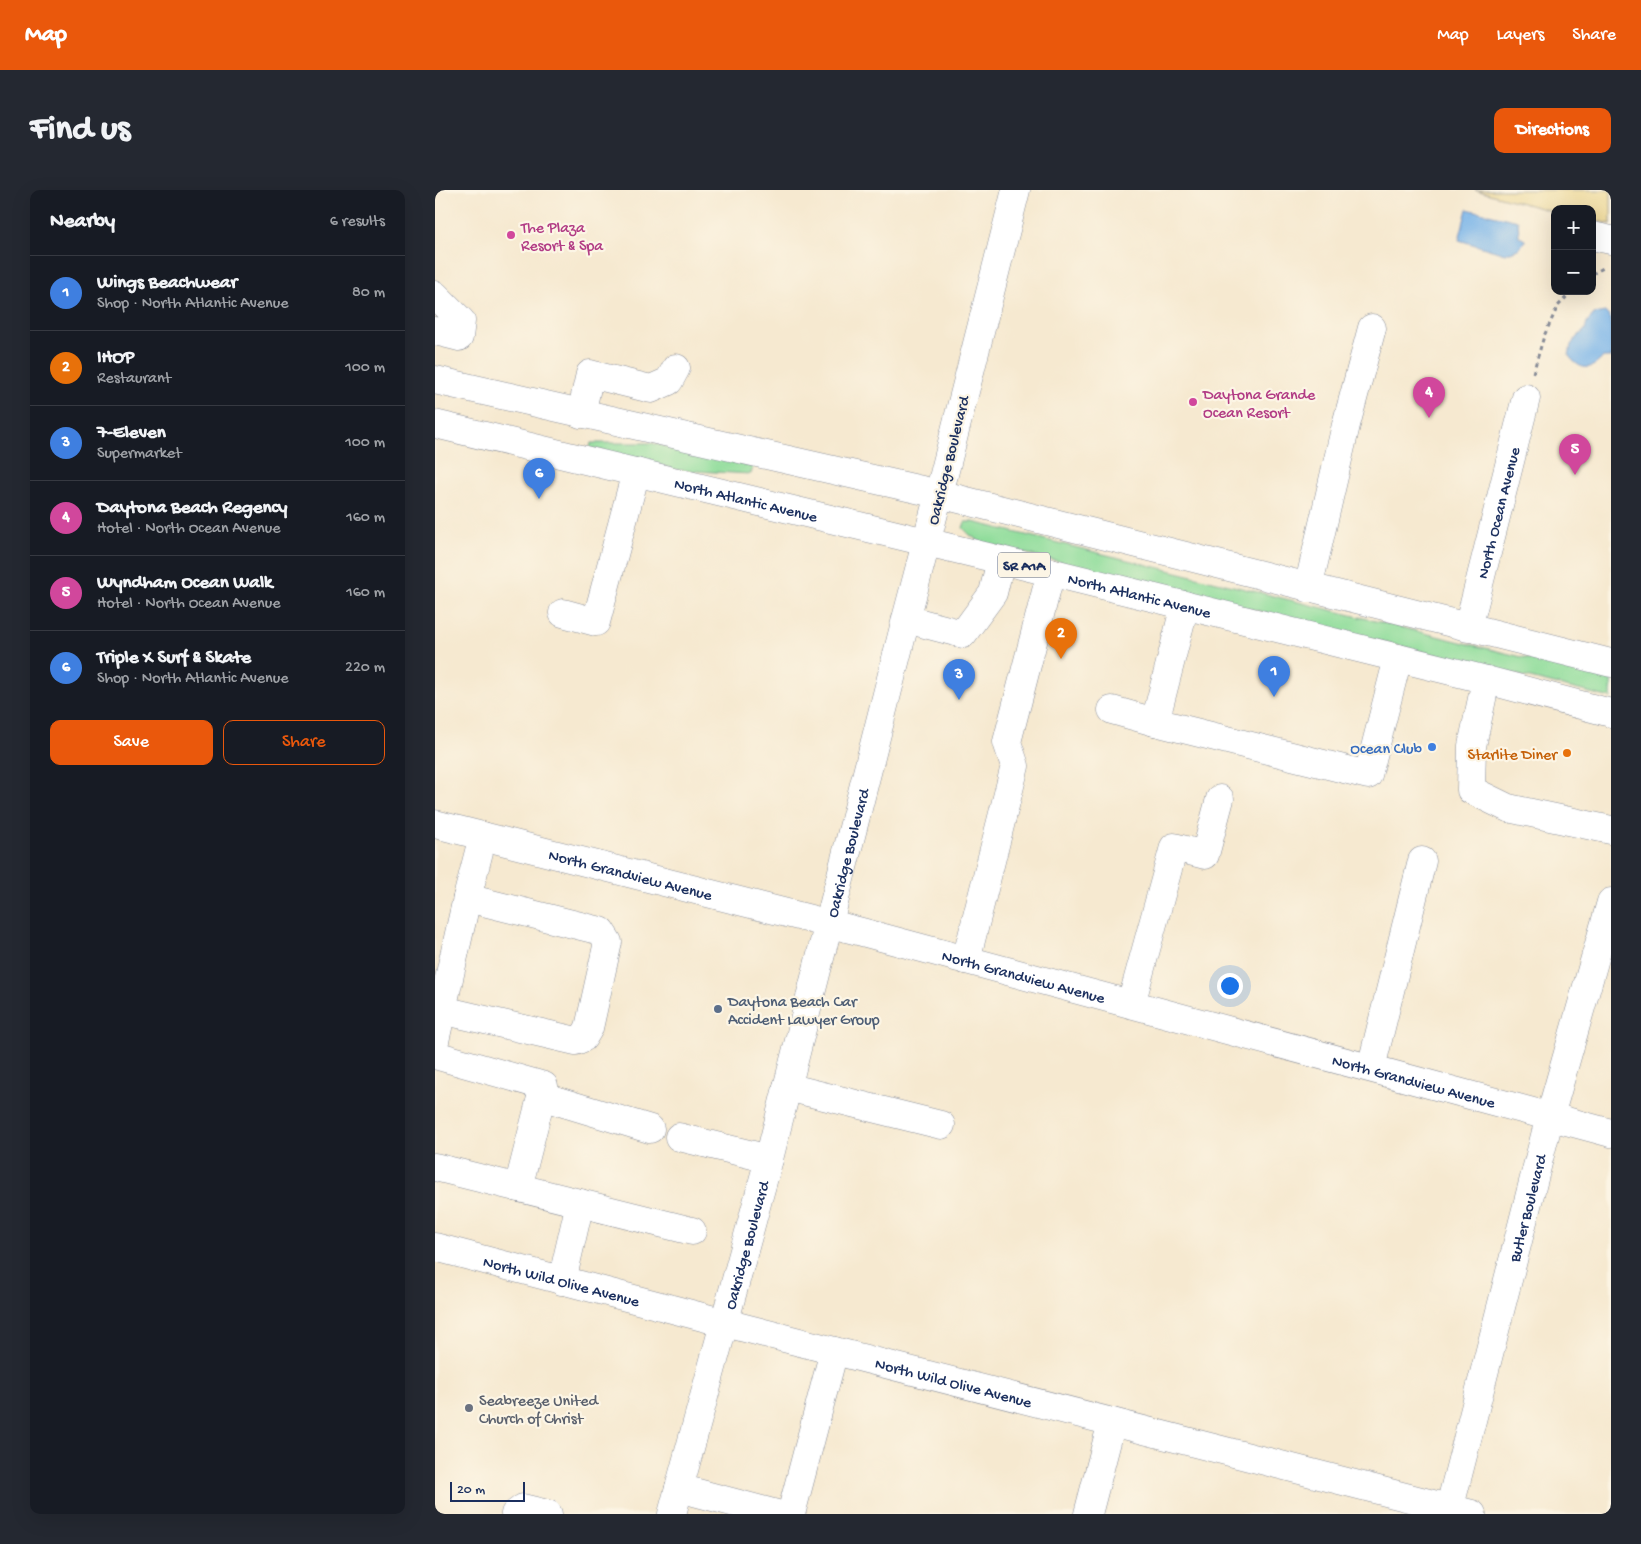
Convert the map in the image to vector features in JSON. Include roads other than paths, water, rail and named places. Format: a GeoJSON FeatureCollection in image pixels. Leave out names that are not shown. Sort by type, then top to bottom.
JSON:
{"type":"FeatureCollection","features":[{"type":"Feature","properties":{"kind":"main road","name":"Oakridge Boulevard"},"geometry":{"type":"LineString","coordinates":[[672,1514],[769,1159],[1016,190]]}},
{"type":"Feature","properties":{"kind":"main road"},"geometry":{"type":"LineString","coordinates":[[1596,237],[1611,240]]}},
{"type":"Feature","properties":{"kind":"main road"},"geometry":{"type":"LineString","coordinates":[[435,295],[461,321],[459,337],[435,331]]}},
{"type":"Feature","properties":{"kind":"main road"},"geometry":{"type":"LineString","coordinates":[[1308,588],[1346,425],[1372,328]]}},
{"type":"Feature","properties":{"kind":"main road"},"geometry":{"type":"LineString","coordinates":[[581,414],[591,370],[651,388],[669,381],[676,368]]}},
{"type":"Feature","properties":{"kind":"main road"},"geometry":{"type":"LineString","coordinates":[[435,380],[939,494],[1611,663]]}},
{"type":"Feature","properties":{"kind":"main road","name":"North Ocean Avenue"},"geometry":{"type":"LineString","coordinates":[[1468,628],[1526,398]]}},
{"type":"Feature","properties":{"kind":"main road","name":"North Atlantic Avenue"},"geometry":{"type":"LineString","coordinates":[[435,424],[1051,572],[1611,713]]}},
{"type":"Feature","properties":{"kind":"main road"},"geometry":{"type":"LineString","coordinates":[[563,613],[597,622],[636,472]]}},
{"type":"Feature","properties":{"kind":"main road"},"geometry":{"type":"LineString","coordinates":[[906,619],[963,634],[993,593],[1001,560]]}},
{"type":"Feature","properties":{"kind":"main road"},"geometry":{"type":"LineString","coordinates":[[966,960],[1015,766],[1007,742],[1051,572]]}},
{"type":"Feature","properties":{"kind":"main road"},"geometry":{"type":"LineString","coordinates":[[1155,722],[1185,605]]}},
{"type":"Feature","properties":{"kind":"main road"},"geometry":{"type":"LineString","coordinates":[[1112,710],[1368,776],[1398,658]]}},
{"type":"Feature","properties":{"kind":"main road"},"geometry":{"type":"LineString","coordinates":[[1486,680],[1471,746],[1471,790],[1508,808],[1611,830]]}},
{"type":"Feature","properties":{"kind":"main road"},"geometry":{"type":"LineString","coordinates":[[1131,1004],[1174,847],[1205,855],[1220,799]]}},
{"type":"Feature","properties":{"kind":"main road","name":"North Grandview Avenue"},"geometry":{"type":"LineString","coordinates":[[435,824],[829,924],[1611,1133]]}},
{"type":"Feature","properties":{"kind":"main road"},"geometry":{"type":"LineString","coordinates":[[435,1041],[483,836]]}},
{"type":"Feature","properties":{"kind":"main road"},"geometry":{"type":"LineString","coordinates":[[1371,1068],[1422,861]]}},
{"type":"Feature","properties":{"kind":"main road"},"geometry":{"type":"LineString","coordinates":[[442,1010],[576,1041],[583,1038],[589,1028],[608,942],[601,931],[467,898]]}},
{"type":"Feature","properties":{"kind":"main road","name":"Butler Boulevard"},"geometry":{"type":"LineString","coordinates":[[1457,1512],[1550,1116],[1605,946],[1611,902]]}},
{"type":"Feature","properties":{"kind":"main road"},"geometry":{"type":"LineString","coordinates":[[435,1055],[544,1086],[519,1188]]}},
{"type":"Feature","properties":{"kind":"main road"},"geometry":{"type":"LineString","coordinates":[[787,1087],[941,1126]]}},
{"type":"Feature","properties":{"kind":"main road"},"geometry":{"type":"LineString","coordinates":[[541,1096],[650,1129]]}},
{"type":"Feature","properties":{"kind":"main road"},"geometry":{"type":"LineString","coordinates":[[679,1137],[769,1159]]}},
{"type":"Feature","properties":{"kind":"main road"},"geometry":{"type":"LineString","coordinates":[[435,1167],[692,1231]]}},
{"type":"Feature","properties":{"kind":"main road"},"geometry":{"type":"LineString","coordinates":[[562,1281],[580,1203]]}},
{"type":"Feature","properties":{"kind":"main road","name":"North Wild Olive Avenue"},"geometry":{"type":"LineString","coordinates":[[435,1248],[1457,1512]]}},
{"type":"Feature","properties":{"kind":"main road"},"geometry":{"type":"LineString","coordinates":[[791,1514],[834,1351]]}},
{"type":"Feature","properties":{"kind":"main road"},"geometry":{"type":"LineString","coordinates":[[1088,1514],[1112,1422]]}},
{"type":"Feature","properties":{"kind":"main road"},"geometry":{"type":"LineString","coordinates":[[679,1488],[777,1514]]}},
{"type":"Feature","properties":{"kind":"main road"},"geometry":{"type":"LineString","coordinates":[[515,1514],[523,1508],[548,1514]]}},
{"type":"Feature","properties":{"kind":"water"},"geometry":{"type":"Polygon","coordinates":[[[1467,209],[1518,221],[1519,236],[1526,241],[1518,249],[1505,254],[1459,240],[1467,209]]]}},
{"type":"Feature","properties":{"kind":"water"},"geometry":{"type":"Polygon","coordinates":[[[1605,312],[1611,319],[1611,357],[1603,357],[1599,362],[1590,367],[1581,366],[1569,356],[1571,345],[1585,330],[1587,322],[1594,314],[1605,312]]]}},
{"type":"Feature","properties":{"kind":"place","name":"The Plaza Resort & Spa"},"geometry":{"type":"Point","coordinates":[511,235]}},
{"type":"Feature","properties":{"kind":"place","name":"Daytona Grande Ocean Resort"},"geometry":{"type":"Point","coordinates":[1193,402]}},
{"type":"Feature","properties":{"kind":"place","name":"Daytona Beach Regency"},"geometry":{"type":"Point","coordinates":[1429,418]}},
{"type":"Feature","properties":{"kind":"place","name":"Wyndham Ocean Walk"},"geometry":{"type":"Point","coordinates":[1575,475]}},
{"type":"Feature","properties":{"kind":"place","name":"Triple X Surf & Skate"},"geometry":{"type":"Point","coordinates":[539,499]}},
{"type":"Feature","properties":{"kind":"place","name":"IHOP"},"geometry":{"type":"Point","coordinates":[1061,659]}},
{"type":"Feature","properties":{"kind":"place","name":"Wings Beachwear"},"geometry":{"type":"Point","coordinates":[1274,697]}},
{"type":"Feature","properties":{"kind":"place","name":"7-Eleven"},"geometry":{"type":"Point","coordinates":[959,700]}},
{"type":"Feature","properties":{"kind":"place","name":"Ocean Club"},"geometry":{"type":"Point","coordinates":[1432,747]}},
{"type":"Feature","properties":{"kind":"place","name":"Starlite Diner"},"geometry":{"type":"Point","coordinates":[1567,753]}},
{"type":"Feature","properties":{"kind":"place","name":"Daytona Beach Car Accident Lawyer Group"},"geometry":{"type":"Point","coordinates":[718,1009]}},
{"type":"Feature","properties":{"kind":"place","name":"Seabreeze United Church of Christ"},"geometry":{"type":"Point","coordinates":[469,1408]}}]}
